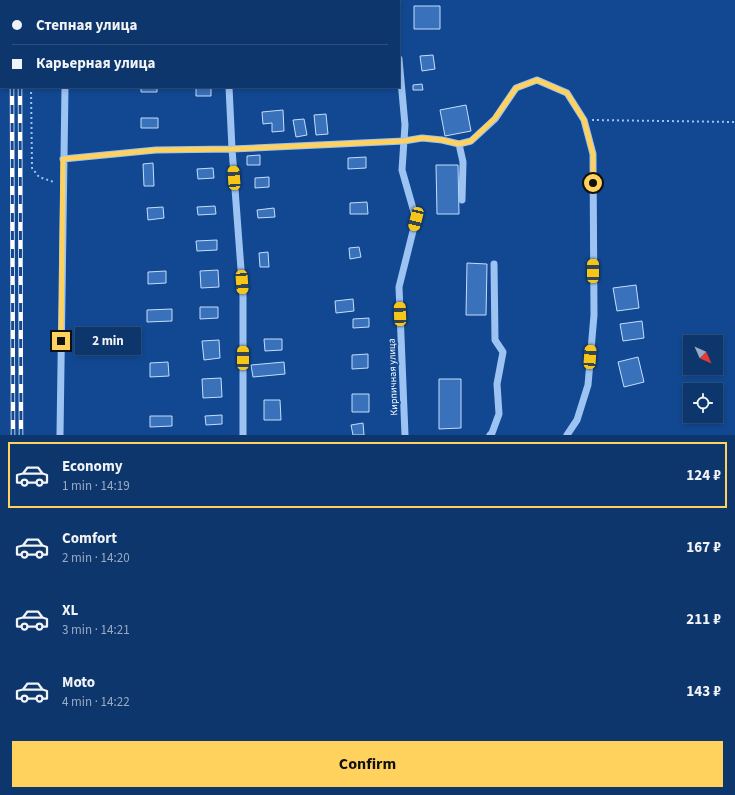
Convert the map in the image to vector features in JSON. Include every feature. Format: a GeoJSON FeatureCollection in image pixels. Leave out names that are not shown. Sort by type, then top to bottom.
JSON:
{"type":"FeatureCollection","features":[{"type":"Feature","properties":{"kind":"street","name":"Кирпичная улица"},"geometry":{"type":"LineString","coordinates":[[400,72],[404,126],[402,170],[416,219],[399,287],[405,435]]}},
{"type":"Feature","properties":{"kind":"street"},"geometry":{"type":"LineString","coordinates":[[63,159],[156,150],[232,149],[404,141],[422,138],[442,140],[459,144],[471,141],[495,118],[516,88],[537,80],[567,93],[584,120],[593,154],[594,314],[588,385],[577,420],[567,435]]}},
{"type":"Feature","properties":{"kind":"street"},"geometry":{"type":"LineString","coordinates":[[60,435],[65,88]]}},
{"type":"Feature","properties":{"kind":"street"},"geometry":{"type":"LineString","coordinates":[[229,88],[243,296],[243,435]]}},
{"type":"Feature","properties":{"kind":"street"},"geometry":{"type":"LineString","coordinates":[[459,144],[463,162],[462,200]]}},
{"type":"Feature","properties":{"kind":"street"},"geometry":{"type":"LineString","coordinates":[[490,435],[499,414],[497,384],[503,352],[495,340],[494,264]]}},
{"type":"Feature","properties":{"kind":"path"},"geometry":{"type":"LineString","coordinates":[[31,88],[32,168],[39,177],[63,184]]}},
{"type":"Feature","properties":{"kind":"path"},"geometry":{"type":"LineString","coordinates":[[584,120],[735,122]]}},
{"type":"Feature","properties":{"kind":"building"},"geometry":{"type":"Polygon","coordinates":[[[414,6],[440,6],[440,29],[414,29],[414,6]]]}},
{"type":"Feature","properties":{"kind":"building"},"geometry":{"type":"Polygon","coordinates":[[[433,55],[435,69],[422,71],[420,56],[433,55]]]}},
{"type":"Feature","properties":{"kind":"building"},"geometry":{"type":"Polygon","coordinates":[[[422,84],[423,90],[413,90],[413,85],[422,84]]]}},
{"type":"Feature","properties":{"kind":"building"},"geometry":{"type":"Polygon","coordinates":[[[141,88],[157,88],[157,92],[141,92],[141,88]]]}},
{"type":"Feature","properties":{"kind":"building"},"geometry":{"type":"Polygon","coordinates":[[[196,88],[211,88],[211,96],[196,96],[196,88]]]}},
{"type":"Feature","properties":{"kind":"building"},"geometry":{"type":"Polygon","coordinates":[[[466,105],[471,131],[445,136],[440,110],[466,105]]]}},
{"type":"Feature","properties":{"kind":"building"},"geometry":{"type":"Polygon","coordinates":[[[283,110],[284,131],[272,132],[272,123],[263,124],[262,112],[283,110]]]}},
{"type":"Feature","properties":{"kind":"building"},"geometry":{"type":"Polygon","coordinates":[[[326,114],[328,134],[316,135],[314,115],[326,114]]]}},
{"type":"Feature","properties":{"kind":"building"},"geometry":{"type":"Polygon","coordinates":[[[141,118],[158,118],[158,128],[141,128],[141,118]]]}},
{"type":"Feature","properties":{"kind":"building"},"geometry":{"type":"Polygon","coordinates":[[[304,119],[307,135],[296,137],[293,120],[304,119]]]}},
{"type":"Feature","properties":{"kind":"building"},"geometry":{"type":"Polygon","coordinates":[[[260,155],[260,165],[247,165],[247,156],[260,155]]]}},
{"type":"Feature","properties":{"kind":"building"},"geometry":{"type":"Polygon","coordinates":[[[366,157],[366,168],[348,169],[348,158],[366,157]]]}},
{"type":"Feature","properties":{"kind":"building"},"geometry":{"type":"Polygon","coordinates":[[[153,163],[154,186],[144,186],[143,164],[153,163]]]}},
{"type":"Feature","properties":{"kind":"building"},"geometry":{"type":"Polygon","coordinates":[[[436,165],[458,165],[459,214],[437,214],[436,165]]]}},
{"type":"Feature","properties":{"kind":"building"},"geometry":{"type":"Polygon","coordinates":[[[213,168],[214,178],[198,179],[197,169],[213,168]]]}},
{"type":"Feature","properties":{"kind":"building"},"geometry":{"type":"Polygon","coordinates":[[[269,177],[269,187],[255,188],[255,178],[269,177]]]}},
{"type":"Feature","properties":{"kind":"building"},"geometry":{"type":"Polygon","coordinates":[[[367,202],[368,214],[350,214],[350,203],[367,202]]]}},
{"type":"Feature","properties":{"kind":"building"},"geometry":{"type":"Polygon","coordinates":[[[215,206],[216,214],[198,215],[197,207],[215,206]]]}},
{"type":"Feature","properties":{"kind":"building"},"geometry":{"type":"Polygon","coordinates":[[[163,207],[164,218],[148,220],[147,208],[163,207]]]}},
{"type":"Feature","properties":{"kind":"building"},"geometry":{"type":"Polygon","coordinates":[[[274,208],[275,217],[258,218],[257,210],[274,208]]]}},
{"type":"Feature","properties":{"kind":"building"},"geometry":{"type":"Polygon","coordinates":[[[217,240],[217,250],[197,251],[196,241],[217,240]]]}},
{"type":"Feature","properties":{"kind":"building"},"geometry":{"type":"Polygon","coordinates":[[[359,247],[361,257],[350,259],[349,248],[359,247]]]}},
{"type":"Feature","properties":{"kind":"building"},"geometry":{"type":"Polygon","coordinates":[[[268,252],[269,267],[260,267],[259,253],[268,252]]]}},
{"type":"Feature","properties":{"kind":"building"},"geometry":{"type":"Polygon","coordinates":[[[467,263],[487,264],[486,315],[466,315],[467,263]]]}},
{"type":"Feature","properties":{"kind":"building"},"geometry":{"type":"Polygon","coordinates":[[[218,270],[219,287],[201,288],[200,271],[218,270]]]}},
{"type":"Feature","properties":{"kind":"building"},"geometry":{"type":"Polygon","coordinates":[[[166,271],[166,283],[148,284],[148,272],[166,271]]]}},
{"type":"Feature","properties":{"kind":"building"},"geometry":{"type":"Polygon","coordinates":[[[636,285],[639,308],[617,311],[613,288],[636,285]]]}},
{"type":"Feature","properties":{"kind":"building"},"geometry":{"type":"Polygon","coordinates":[[[353,299],[354,311],[336,313],[335,301],[353,299]]]}},
{"type":"Feature","properties":{"kind":"building"},"geometry":{"type":"Polygon","coordinates":[[[200,307],[218,307],[218,318],[200,319],[200,307]]]}},
{"type":"Feature","properties":{"kind":"building"},"geometry":{"type":"Polygon","coordinates":[[[172,309],[172,321],[147,322],[147,310],[172,309]]]}},
{"type":"Feature","properties":{"kind":"building"},"geometry":{"type":"Polygon","coordinates":[[[369,318],[369,327],[353,328],[353,319],[369,318]]]}},
{"type":"Feature","properties":{"kind":"building"},"geometry":{"type":"Polygon","coordinates":[[[642,321],[644,338],[623,341],[620,324],[642,321]]]}},
{"type":"Feature","properties":{"kind":"building"},"geometry":{"type":"Polygon","coordinates":[[[264,339],[282,339],[282,350],[265,351],[264,339]]]}},
{"type":"Feature","properties":{"kind":"building"},"geometry":{"type":"Polygon","coordinates":[[[219,340],[220,358],[204,360],[202,341],[219,340]]]}},
{"type":"Feature","properties":{"kind":"building"},"geometry":{"type":"Polygon","coordinates":[[[368,354],[368,368],[352,369],[352,355],[368,354]]]}},
{"type":"Feature","properties":{"kind":"building"},"geometry":{"type":"Polygon","coordinates":[[[638,357],[644,382],[624,387],[618,362],[638,357]]]}},
{"type":"Feature","properties":{"kind":"building"},"geometry":{"type":"Polygon","coordinates":[[[168,362],[169,376],[150,377],[150,363],[168,362]]]}},
{"type":"Feature","properties":{"kind":"building"},"geometry":{"type":"Polygon","coordinates":[[[284,362],[285,374],[253,377],[251,365],[284,362]]]}},
{"type":"Feature","properties":{"kind":"building"},"geometry":{"type":"Polygon","coordinates":[[[221,378],[222,397],[203,398],[202,379],[221,378]]]}},
{"type":"Feature","properties":{"kind":"building"},"geometry":{"type":"Polygon","coordinates":[[[439,379],[461,379],[461,428],[439,429],[439,379]]]}},
{"type":"Feature","properties":{"kind":"building"},"geometry":{"type":"Polygon","coordinates":[[[352,394],[369,394],[369,412],[352,412],[352,394]]]}},
{"type":"Feature","properties":{"kind":"building"},"geometry":{"type":"Polygon","coordinates":[[[264,400],[280,400],[281,420],[264,420],[264,400]]]}},
{"type":"Feature","properties":{"kind":"building"},"geometry":{"type":"Polygon","coordinates":[[[222,415],[222,424],[206,425],[205,416],[222,415]]]}},
{"type":"Feature","properties":{"kind":"building"},"geometry":{"type":"Polygon","coordinates":[[[150,416],[172,416],[172,426],[150,427],[150,416]]]}},
{"type":"Feature","properties":{"kind":"building"},"geometry":{"type":"Polygon","coordinates":[[[363,423],[364,435],[353,435],[351,425],[363,423]]]}},
{"type":"Feature","properties":{"kind":"railway"},"geometry":{"type":"LineString","coordinates":[[12,88],[13,435]]}},
{"type":"Feature","properties":{"kind":"railway"},"geometry":{"type":"LineString","coordinates":[[20,88],[21,435]]}},
{"type":"Feature","properties":{"kind":"route"},"geometry":{"type":"LineString","coordinates":[[61,341],[63,159],[156,150],[232,149],[404,141],[422,138],[442,140],[459,144],[471,141],[495,118],[516,88],[537,80],[567,93],[584,120],[593,154],[593,183]]}}]}
